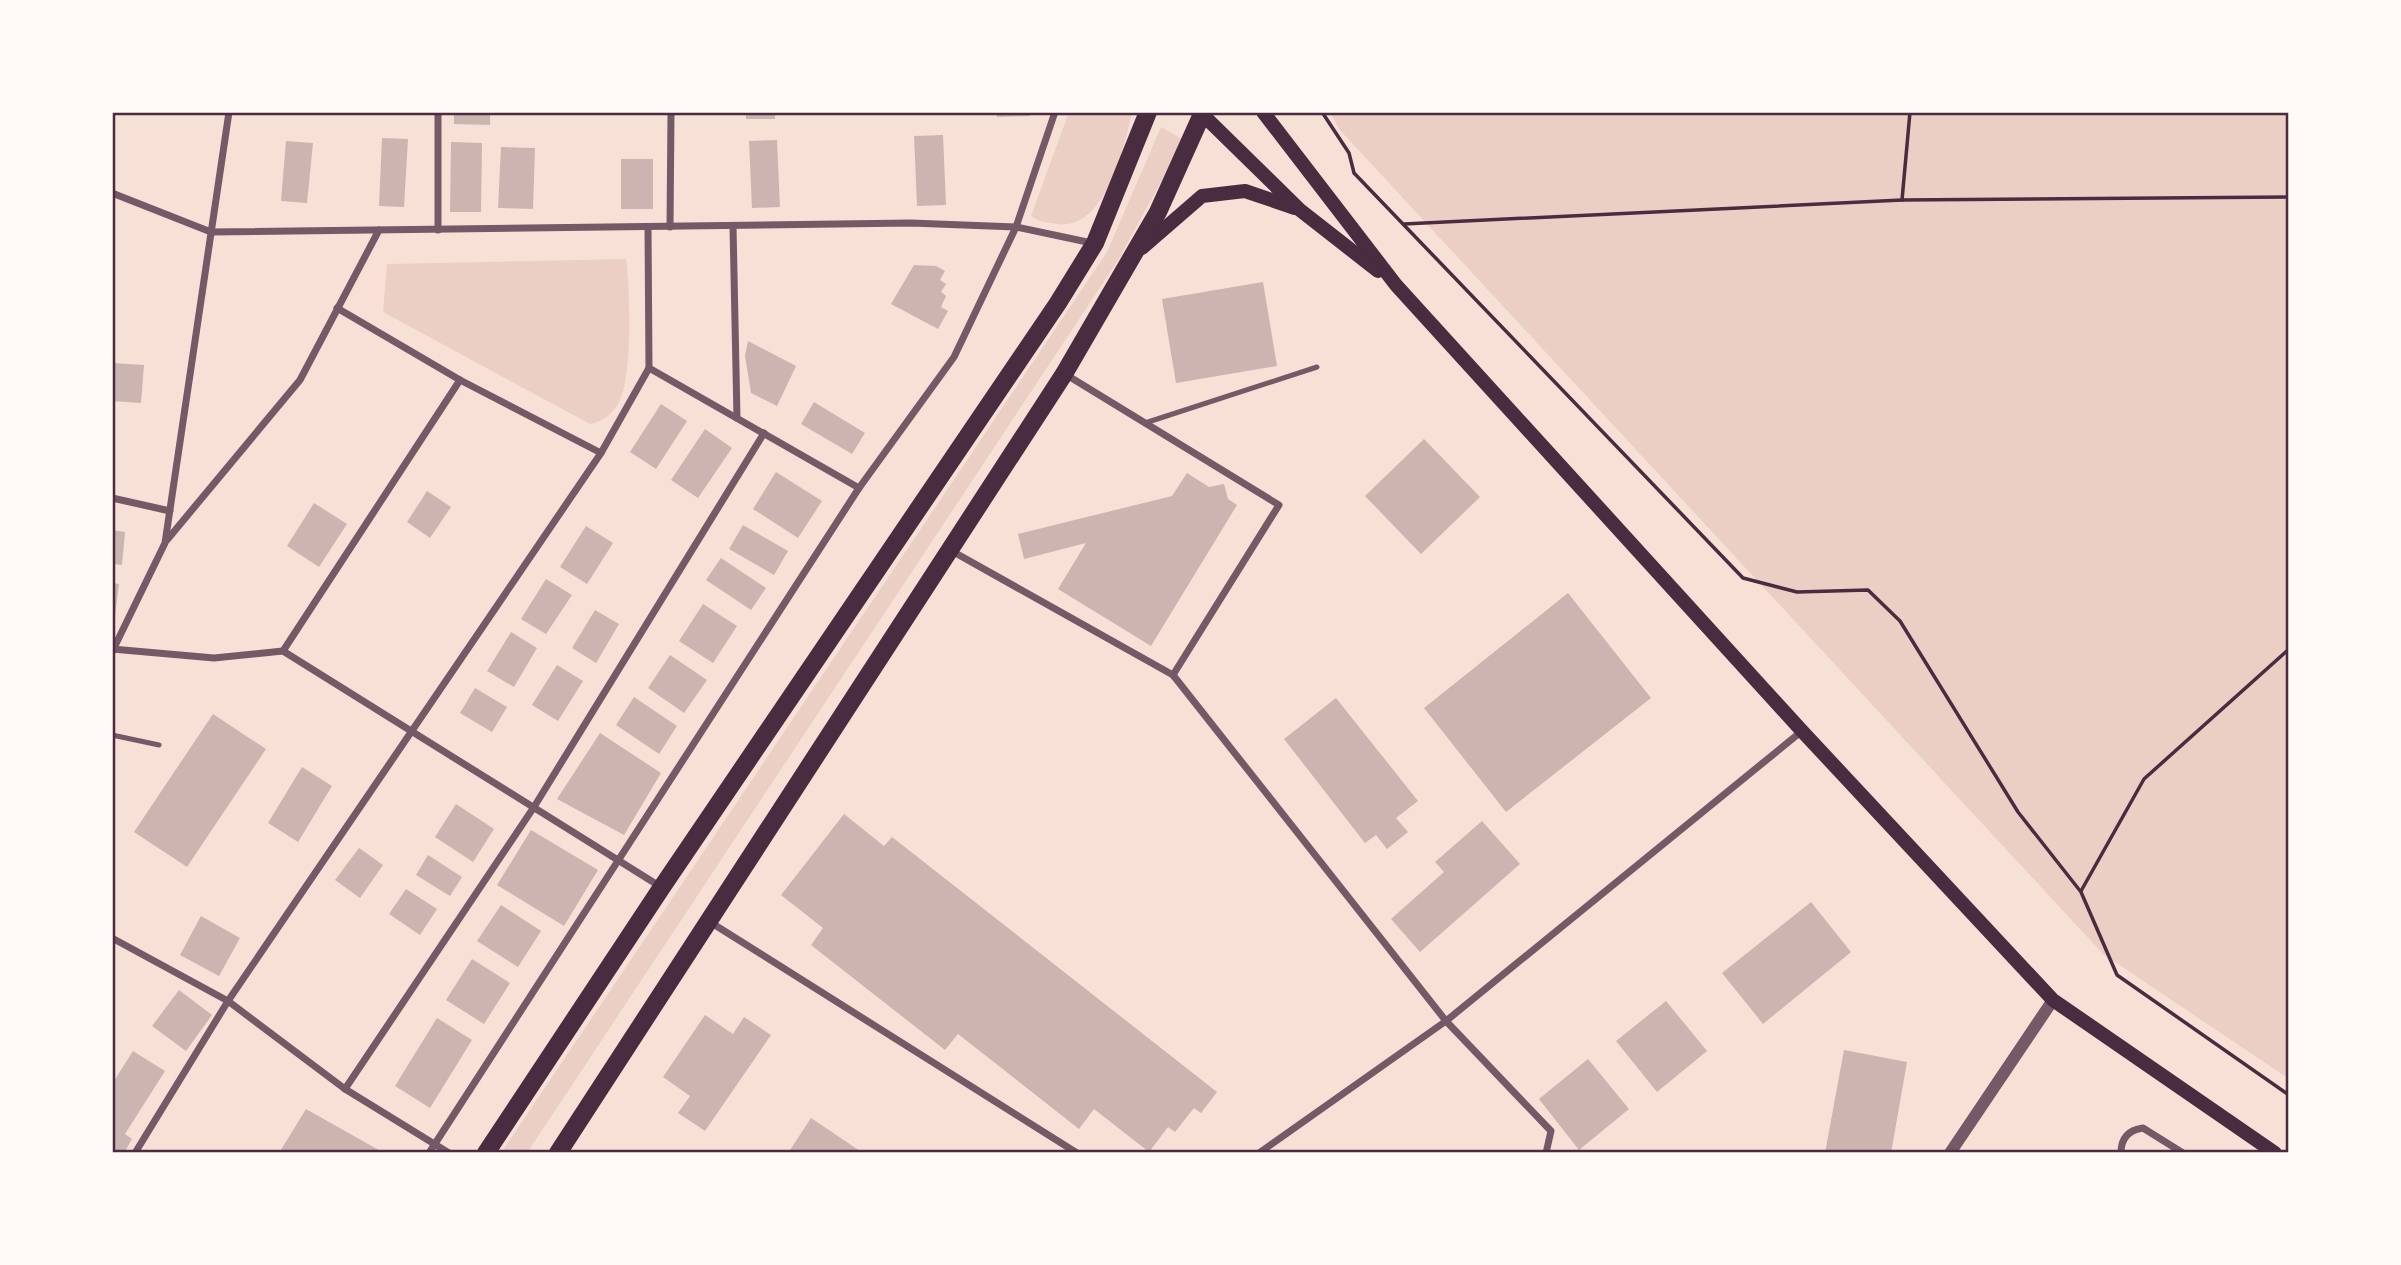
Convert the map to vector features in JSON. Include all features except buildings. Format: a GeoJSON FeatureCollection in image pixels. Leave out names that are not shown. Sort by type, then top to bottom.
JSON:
{"type":"FeatureCollection","features":[{"type":"Feature","properties":{"kind":"main road"},"geometry":{"type":"LineString","coordinates":[[486,1153],[662,887],[1042,326],[1094,243],[1148,112]]}},
{"type":"Feature","properties":{"kind":"main road"},"geometry":{"type":"LineString","coordinates":[[1263,112],[1395,285],[1802,731],[2053,1000],[2275,1153]]}},
{"type":"Feature","properties":{"kind":"main road"},"geometry":{"type":"LineString","coordinates":[[558,1153],[1065,374],[1136,253],[1202,113],[1300,210],[1395,285]]}},
{"type":"Feature","properties":{"kind":"main road"},"geometry":{"type":"LineString","coordinates":[[1136,253],[1184,208],[1202,196],[1245,191],[1300,210]]}},
{"type":"Feature","properties":{"kind":"street"},"geometry":{"type":"LineString","coordinates":[[165,543],[229,112]]}},
{"type":"Feature","properties":{"kind":"street"},"geometry":{"type":"LineString","coordinates":[[438,112],[438,230]]}},
{"type":"Feature","properties":{"kind":"street"},"geometry":{"type":"LineString","coordinates":[[670,227],[671,112]]}},
{"type":"Feature","properties":{"kind":"street"},"geometry":{"type":"LineString","coordinates":[[429,1153],[859,488],[954,357],[1016,227],[1055,112]]}},
{"type":"Feature","properties":{"kind":"street"},"geometry":{"type":"LineString","coordinates":[[112,193],[211,232],[911,223],[1016,227],[1094,243]]}},
{"type":"Feature","properties":{"kind":"street"},"geometry":{"type":"LineString","coordinates":[[733,226],[737,418]]}},
{"type":"Feature","properties":{"kind":"street"},"geometry":{"type":"LineString","coordinates":[[135,1153],[228,1001],[601,453],[649,368],[648,227]]}},
{"type":"Feature","properties":{"kind":"street"},"geometry":{"type":"LineString","coordinates":[[379,230],[300,380],[165,543],[113,650],[214,658],[283,651],[662,887]]}},
{"type":"Feature","properties":{"kind":"street"},"geometry":{"type":"LineString","coordinates":[[337,309],[460,380],[601,453]]}},
{"type":"Feature","properties":{"kind":"street"},"geometry":{"type":"LineString","coordinates":[[649,368],[859,488]]}},
{"type":"Feature","properties":{"kind":"street"},"geometry":{"type":"LineString","coordinates":[[1065,374],[1279,505],[1173,675]]}},
{"type":"Feature","properties":{"kind":"street"},"geometry":{"type":"LineString","coordinates":[[283,651],[460,380]]}},
{"type":"Feature","properties":{"kind":"street"},"geometry":{"type":"LineString","coordinates":[[345,1089],[534,807],[764,433]]}},
{"type":"Feature","properties":{"kind":"street"},"geometry":{"type":"LineString","coordinates":[[112,498],[170,512]]}},
{"type":"Feature","properties":{"kind":"street"},"geometry":{"type":"LineString","coordinates":[[950,550],[1173,675],[1446,1021],[1551,1131],[1546,1153]]}},
{"type":"Feature","properties":{"kind":"street"},"geometry":{"type":"LineString","coordinates":[[1259,1153],[1446,1021],[1802,731]]}},
{"type":"Feature","properties":{"kind":"street"},"geometry":{"type":"LineString","coordinates":[[708,921],[1077,1153]]}},
{"type":"Feature","properties":{"kind":"street"},"geometry":{"type":"LineString","coordinates":[[112,937],[228,1001],[345,1089],[449,1153]]}},
{"type":"Feature","properties":{"kind":"street"},"geometry":{"type":"LineString","coordinates":[[1950,1153],[2053,1000]]}},
{"type":"Feature","properties":{"kind":"street"},"geometry":{"type":"LineString","coordinates":[[2119,1151],[2128,1134],[2143,1128],[2183,1153]]}},
{"type":"Feature","properties":{"kind":"lane"},"geometry":{"type":"LineString","coordinates":[[1145,423],[1317,367]]}},
{"type":"Feature","properties":{"kind":"lane"},"geometry":{"type":"LineString","coordinates":[[112,735],[159,745]]}},
{"type":"Feature","properties":{"kind":"path"},"geometry":{"type":"LineString","coordinates":[[1322,112],[1349,153],[1354,173],[1743,578],[1797,592],[1868,590],[1900,621],[2018,812],[2081,892],[2117,975],[2289,1095]]}},
{"type":"Feature","properties":{"kind":"path"},"geometry":{"type":"LineString","coordinates":[[1902,200],[1910,112]]}},
{"type":"Feature","properties":{"kind":"path"},"geometry":{"type":"LineString","coordinates":[[1404,224],[1902,200],[2289,197]]}},
{"type":"Feature","properties":{"kind":"path"},"geometry":{"type":"LineString","coordinates":[[2081,892],[2144,779],[2289,649]]}},
{"type":"Feature","properties":{"kind":"shaded area"},"geometry":{"type":"Polygon","coordinates":[[[1069,112],[1132,112],[1124,146],[1110,184],[1100,201],[1088,215],[1074,223],[1040,221],[1031,216],[1069,112]]]}},
{"type":"Feature","properties":{"kind":"shaded area"},"geometry":{"type":"Polygon","coordinates":[[[1330,112],[2289,112],[2289,1079],[2103,954],[1339,129],[1330,112]]]}},
{"type":"Feature","properties":{"kind":"shaded area"},"geometry":{"type":"Polygon","coordinates":[[[1161,127],[1184,140],[1117,262],[527,1153],[501,1153],[1107,252],[1161,127]]]}},
{"type":"Feature","properties":{"kind":"shaded area"},"geometry":{"type":"Polygon","coordinates":[[[626,259],[629,291],[627,373],[617,406],[603,419],[590,424],[383,312],[387,264],[626,259]]]}}]}
